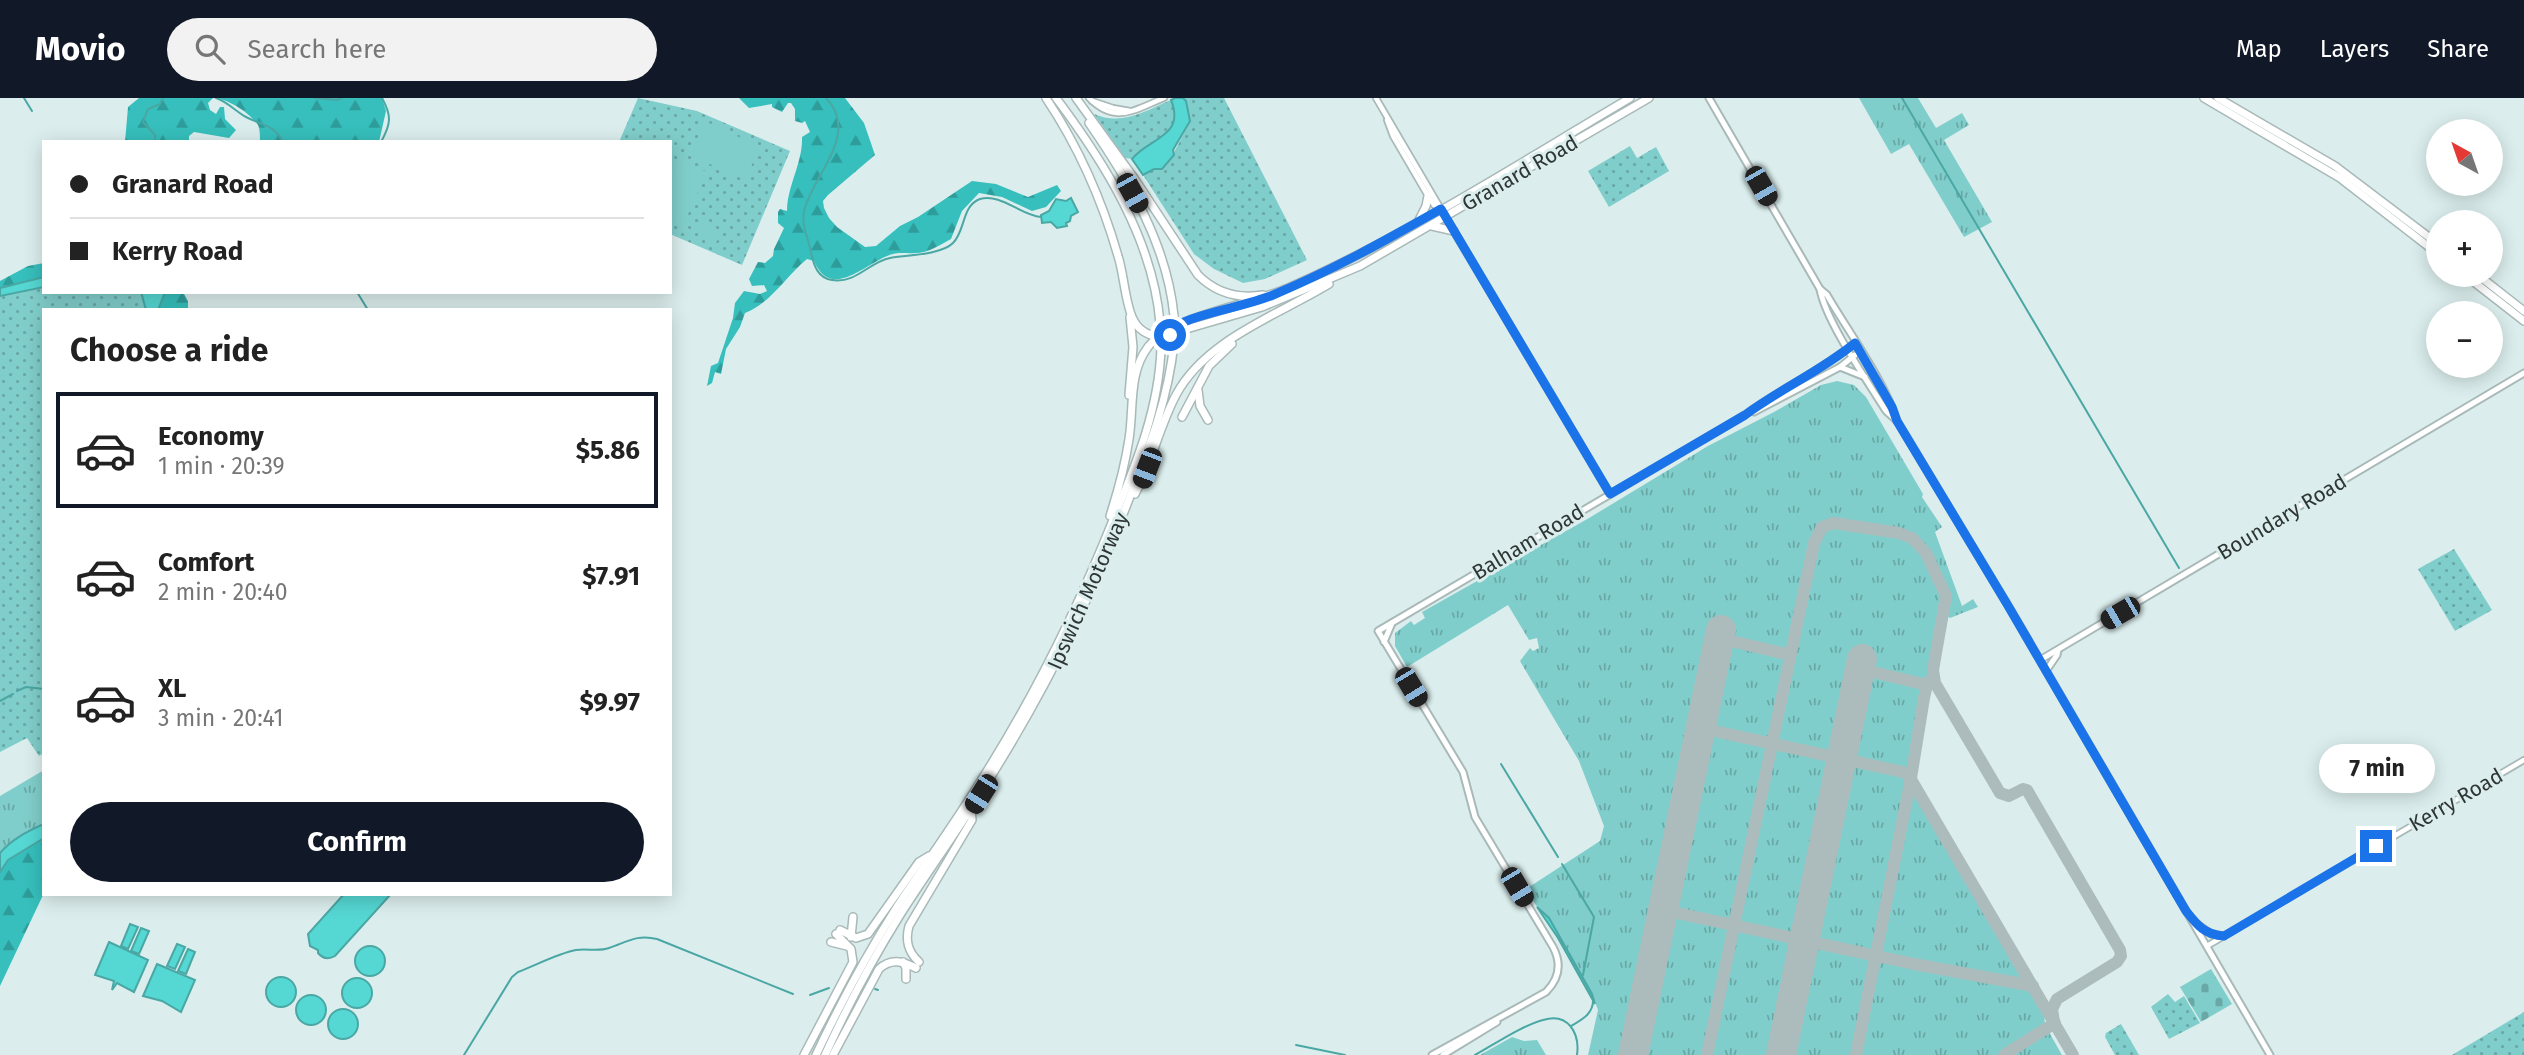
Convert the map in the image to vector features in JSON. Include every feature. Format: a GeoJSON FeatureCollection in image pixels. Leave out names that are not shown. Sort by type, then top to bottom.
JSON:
{"type":"FeatureCollection","features":[{"type":"Feature","properties":{"kind":"highway"},"geometry":{"type":"LineString","coordinates":[[1046,98],[1070,137],[1097,194],[1119,256],[1132,339],[1129,438]]}},
{"type":"Feature","properties":{"kind":"highway","name":"Ipswich Motorway"},"geometry":{"type":"LineString","coordinates":[[816,1055],[867,956],[983,778],[1028,700],[1094,567],[1148,429],[1158,385],[1161,348],[1160,323],[1152,276],[1133,225],[1096,156],[1056,98]]}},
{"type":"Feature","properties":{"kind":"highway"},"geometry":{"type":"LineString","coordinates":[[1073,98],[1134,178],[1194,270],[1205,282],[1223,292],[1242,296],[1293,286]]}},
{"type":"Feature","properties":{"kind":"highway","name":"Ipswich Motorway"},"geometry":{"type":"LineString","coordinates":[[825,1055],[884,941],[1010,746],[1056,663],[1121,521],[1165,396],[1174,342],[1174,316],[1166,270],[1151,228],[1107,150],[1073,98]]}},
{"type":"Feature","properties":{"kind":"highway","name":"Granard Road"},"geometry":{"type":"LineString","coordinates":[[1094,567],[1117,494],[1129,438],[1137,367],[1145,351],[1159,337],[1186,322],[1251,303],[1293,286],[1354,257],[1630,98]]}},
{"type":"Feature","properties":{"kind":"highway","name":"Granard Road"},"geometry":{"type":"LineString","coordinates":[[1159,337],[1272,304],[1360,266],[1649,98]]}},
{"type":"Feature","properties":{"kind":"highway"},"geometry":{"type":"LineString","coordinates":[[2204,98],[2340,178],[2426,245]]}},
{"type":"Feature","properties":{"kind":"highway"},"geometry":{"type":"LineString","coordinates":[[2218,98],[2334,166],[2426,235]]}},
{"type":"Feature","properties":{"kind":"highway"},"geometry":{"type":"LineString","coordinates":[[1419,221],[1428,196]]}},
{"type":"Feature","properties":{"kind":"highway"},"geometry":{"type":"LineString","coordinates":[[1432,226],[1454,231]]}},
{"type":"Feature","properties":{"kind":"highway"},"geometry":{"type":"LineString","coordinates":[[1182,417],[1212,362],[1228,346],[1360,266]]}},
{"type":"Feature","properties":{"kind":"highway"},"geometry":{"type":"LineString","coordinates":[[2480,287],[2524,321]]}},
{"type":"Feature","properties":{"kind":"highway"},"geometry":{"type":"LineString","coordinates":[[2493,287],[2524,311]]}},
{"type":"Feature","properties":{"kind":"highway"},"geometry":{"type":"LineString","coordinates":[[1121,521],[1139,487],[1173,401],[1189,375],[1225,342],[1304,299]]}},
{"type":"Feature","properties":{"kind":"highway"},"geometry":{"type":"LineString","coordinates":[[1130,313],[1142,330],[1159,337]]}},
{"type":"Feature","properties":{"kind":"highway"},"geometry":{"type":"LineString","coordinates":[[1132,339],[1159,337]]}},
{"type":"Feature","properties":{"kind":"highway"},"geometry":{"type":"LineString","coordinates":[[1200,383],[1199,403],[1209,420]]}},
{"type":"Feature","properties":{"kind":"highway"},"geometry":{"type":"LineString","coordinates":[[833,1055],[876,973],[891,962],[918,965],[906,939],[909,926],[972,820],[971,809]]}},
{"type":"Feature","properties":{"kind":"highway"},"geometry":{"type":"LineString","coordinates":[[804,1055],[853,958],[850,947],[838,932],[851,937],[862,937],[870,931],[919,862],[933,854]]}},
{"type":"Feature","properties":{"kind":"highway"},"geometry":{"type":"LineString","coordinates":[[851,937],[853,917]]}},
{"type":"Feature","properties":{"kind":"highway"},"geometry":{"type":"LineString","coordinates":[[831,942],[850,947]]}},
{"type":"Feature","properties":{"kind":"highway"},"geometry":{"type":"LineString","coordinates":[[903,962],[906,979]]}},
{"type":"Feature","properties":{"kind":"main road"},"geometry":{"type":"LineString","coordinates":[[1709,98],[1820,289],[1826,308],[1865,377],[1886,411],[1897,421]]}},
{"type":"Feature","properties":{"kind":"main road"},"geometry":{"type":"LineString","coordinates":[[1441,209],[1610,494]]}},
{"type":"Feature","properties":{"kind":"main road"},"geometry":{"type":"LineString","coordinates":[[1820,289],[1827,295],[1892,407],[1897,421],[2270,1055]]}},
{"type":"Feature","properties":{"kind":"main road"},"geometry":{"type":"LineString","coordinates":[[1745,415],[1855,343]]}},
{"type":"Feature","properties":{"kind":"main road"},"geometry":{"type":"LineString","coordinates":[[1745,415],[1768,407],[1840,366],[1859,350]]}},
{"type":"Feature","properties":{"kind":"main road"},"geometry":{"type":"LineString","coordinates":[[1840,366],[1865,377]]}},
{"type":"Feature","properties":{"kind":"main road","name":"Boundary Road"},"geometry":{"type":"LineString","coordinates":[[2040,660],[2524,373]]}},
{"type":"Feature","properties":{"kind":"main road","name":"Balham Road"},"geometry":{"type":"LineString","coordinates":[[1384,642],[1378,631],[1745,415]]}},
{"type":"Feature","properties":{"kind":"main road"},"geometry":{"type":"LineString","coordinates":[[1392,623],[1384,642],[1462,772],[1475,817],[1558,957],[1558,972],[1545,992],[1443,1055]]}},
{"type":"Feature","properties":{"kind":"main road"},"geometry":{"type":"LineString","coordinates":[[2046,671],[2058,649]]}},
{"type":"Feature","properties":{"kind":"main road"},"geometry":{"type":"LineString","coordinates":[[2186,911],[2204,930],[2224,936]]}},
{"type":"Feature","properties":{"kind":"main road"},"geometry":{"type":"LineString","coordinates":[[1432,1055],[1508,1014]]}},
{"type":"Feature","properties":{"kind":"street"},"geometry":{"type":"LineString","coordinates":[[1090,99],[1113,108],[1131,111],[1164,98]]}},
{"type":"Feature","properties":{"kind":"street"},"geometry":{"type":"LineString","coordinates":[[1376,98],[1441,209]]}},
{"type":"Feature","properties":{"kind":"street"},"geometry":{"type":"LineString","coordinates":[[1384,112],[1393,136],[1428,196],[1434,205],[1441,209]]}},
{"type":"Feature","properties":{"kind":"street","name":"Kerry Road"},"geometry":{"type":"LineString","coordinates":[[2207,946],[2524,760]]}},
{"type":"Feature","properties":{"kind":"green space"},"geometry":{"type":"Polygon","coordinates":[[[139,98],[213,98],[208,103],[210,110],[216,114],[220,107],[224,107],[225,119],[236,130],[229,138],[194,132],[189,136],[189,140],[125,140],[128,107],[139,98]]]}},
{"type":"Feature","properties":{"kind":"green space"},"geometry":{"type":"Polygon","coordinates":[[[213,98],[382,98],[386,111],[379,140],[260,140],[259,127],[250,116],[231,103],[213,98]]]}},
{"type":"Feature","properties":{"kind":"green space"},"geometry":{"type":"Polygon","coordinates":[[[638,98],[697,111],[790,151],[742,265],[672,235],[672,140],[620,140],[638,98]]]}},
{"type":"Feature","properties":{"kind":"green space"},"geometry":{"type":"Polygon","coordinates":[[[739,98],[845,98],[864,123],[875,155],[823,201],[829,218],[837,227],[865,247],[876,246],[900,226],[972,181],[996,184],[1028,197],[1057,185],[1061,191],[1046,207],[1032,211],[1002,197],[979,193],[962,211],[951,239],[925,252],[893,254],[840,279],[830,278],[822,273],[814,261],[807,259],[763,303],[745,313],[740,327],[726,349],[721,374],[715,372],[712,383],[707,386],[711,366],[718,363],[733,318],[735,303],[744,291],[760,294],[767,291],[764,285],[752,286],[749,279],[758,262],[765,263],[773,256],[784,228],[778,223],[778,212],[780,209],[787,211],[802,137],[810,132],[805,121],[795,121],[795,109],[791,103],[788,103],[782,112],[772,107],[772,104],[749,108],[739,98]]]}},
{"type":"Feature","properties":{"kind":"green space"},"geometry":{"type":"Polygon","coordinates":[[[1183,98],[1224,98],[1307,260],[1265,279],[1243,283],[1214,269],[1194,254],[1143,175],[1172,156],[1190,122],[1183,98]]]}},
{"type":"Feature","properties":{"kind":"green space"},"geometry":{"type":"Polygon","coordinates":[[[1859,98],[1918,98],[1936,128],[1962,113],[1969,125],[1944,140],[1992,222],[1964,237],[1909,144],[1891,154],[1859,98]]]}},
{"type":"Feature","properties":{"kind":"green space"},"geometry":{"type":"Polygon","coordinates":[[[1171,100],[1174,112],[1169,129],[1132,159],[1125,158],[1094,114],[1124,118],[1171,100]]]}},
{"type":"Feature","properties":{"kind":"green space"},"geometry":{"type":"Polygon","coordinates":[[[705,121],[760,147],[745,180],[690,155],[705,121]]]}},
{"type":"Feature","properties":{"kind":"green space"},"geometry":{"type":"Polygon","coordinates":[[[1630,146],[1637,158],[1656,147],[1669,171],[1609,207],[1588,171],[1630,146]]]}},
{"type":"Feature","properties":{"kind":"green space"},"geometry":{"type":"Polygon","coordinates":[[[679,160],[707,172],[684,223],[672,218],[672,175],[679,160]]]}},
{"type":"Feature","properties":{"kind":"green space"},"geometry":{"type":"Polygon","coordinates":[[[702,225],[720,234],[716,243],[698,235],[702,225]]]}},
{"type":"Feature","properties":{"kind":"green space"},"geometry":{"type":"Polygon","coordinates":[[[42,263],[42,278],[0,288],[0,281],[28,266],[42,263]]]}},
{"type":"Feature","properties":{"kind":"green space"},"geometry":{"type":"Polygon","coordinates":[[[42,287],[42,294],[142,294],[145,308],[42,308],[42,754],[39,756],[27,738],[0,752],[0,296],[42,287]]]}},
{"type":"Feature","properties":{"kind":"green space"},"geometry":{"type":"Polygon","coordinates":[[[164,294],[184,294],[188,301],[188,308],[159,308],[164,294]]]}},
{"type":"Feature","properties":{"kind":"green space"},"geometry":{"type":"Polygon","coordinates":[[[1837,381],[1854,385],[1866,397],[1923,494],[1922,497],[1942,527],[1935,532],[1962,606],[1973,599],[1978,607],[1950,618],[1947,616],[1947,605],[1942,606],[1907,777],[2044,1013],[2045,1025],[2062,1055],[1588,1055],[1598,1010],[1592,994],[1549,918],[1537,907],[1526,889],[1600,841],[1604,826],[1579,761],[1520,661],[1530,648],[1533,651],[1539,648],[1537,638],[1529,640],[1508,605],[1407,667],[1395,646],[1395,633],[1411,621],[1414,625],[1425,618],[1422,612],[1589,518],[1708,446],[1821,385],[1837,381]]]}},
{"type":"Feature","properties":{"kind":"green space"},"geometry":{"type":"Polygon","coordinates":[[[2454,549],[2492,610],[2455,631],[2418,569],[2454,549]]]}},
{"type":"Feature","properties":{"kind":"green space"},"geometry":{"type":"Polygon","coordinates":[[[42,771],[42,825],[27,831],[0,853],[0,796],[42,771]]]}},
{"type":"Feature","properties":{"kind":"green space"},"geometry":{"type":"Polygon","coordinates":[[[42,839],[43,896],[0,986],[0,872],[8,860],[42,839]]]}},
{"type":"Feature","properties":{"kind":"green space"},"geometry":{"type":"Polygon","coordinates":[[[2211,969],[2232,1004],[2201,1022],[2180,987],[2211,969]]]}},
{"type":"Feature","properties":{"kind":"green space"},"geometry":{"type":"Polygon","coordinates":[[[2168,994],[2175,1002],[2184,996],[2200,1023],[2169,1039],[2151,1007],[2168,994]]]}},
{"type":"Feature","properties":{"kind":"green space"},"geometry":{"type":"Polygon","coordinates":[[[2524,1012],[2524,1055],[2452,1055],[2524,1012]]]}},
{"type":"Feature","properties":{"kind":"green space"},"geometry":{"type":"Polygon","coordinates":[[[2121,1024],[2139,1055],[2115,1055],[2105,1037],[2106,1033],[2121,1024]]]}},
{"type":"Feature","properties":{"kind":"green space"},"geometry":{"type":"Polygon","coordinates":[[[1512,1037],[1524,1041],[1537,1040],[1546,1055],[1480,1055],[1512,1037]]]}},
{"type":"Feature","properties":{"kind":"shaded area"},"geometry":{"type":"Polygon","coordinates":[[[1183,98],[1186,101],[1190,121],[1173,150],[1174,155],[1162,169],[1154,169],[1143,175],[1132,159],[1169,129],[1174,112],[1171,100],[1183,98]]]}},
{"type":"Feature","properties":{"kind":"shaded area"},"geometry":{"type":"Polygon","coordinates":[[[1071,198],[1078,212],[1071,216],[1067,226],[1057,228],[1051,222],[1042,223],[1041,215],[1049,211],[1056,199],[1066,201],[1071,198]]]}},
{"type":"Feature","properties":{"kind":"shaded area"},"geometry":{"type":"Polygon","coordinates":[[[42,278],[42,287],[0,296],[0,288],[42,278]]]}},
{"type":"Feature","properties":{"kind":"shaded area"},"geometry":{"type":"Polygon","coordinates":[[[142,294],[164,294],[159,308],[145,308],[142,294]]]}},
{"type":"Feature","properties":{"kind":"shaded area"},"geometry":{"type":"Polygon","coordinates":[[[42,825],[42,839],[8,860],[0,872],[0,853],[20,836],[42,825]]]}},
{"type":"Feature","properties":{"kind":"shaded area"},"geometry":{"type":"Polygon","coordinates":[[[342,896],[389,896],[335,956],[326,958],[320,955],[318,950],[310,946],[308,934],[342,896]]]}},
{"type":"Feature","properties":{"kind":"shaded area"},"geometry":{"type":"Polygon","coordinates":[[[1537,907],[1549,918],[1595,1004],[1558,938],[1537,907]]]}},
{"type":"Feature","properties":{"kind":"shaded area"},"geometry":{"type":"Polygon","coordinates":[[[130,924],[138,927],[128,949],[121,946],[130,924]]]}},
{"type":"Feature","properties":{"kind":"shaded area"},"geometry":{"type":"Polygon","coordinates":[[[141,928],[149,931],[139,954],[131,951],[141,928]]]}},
{"type":"Feature","properties":{"kind":"shaded area"},"geometry":{"type":"Polygon","coordinates":[[[109,942],[148,960],[134,992],[117,983],[112,990],[114,981],[95,975],[109,942]]]}},
{"type":"Feature","properties":{"kind":"shaded area"},"geometry":{"type":"Polygon","coordinates":[[[177,944],[185,947],[175,969],[167,966],[177,944]]]}},
{"type":"Feature","properties":{"kind":"shaded area"},"geometry":{"type":"Polygon","coordinates":[[[370,946],[376,947],[384,955],[384,967],[376,975],[370,976],[364,975],[356,967],[355,961],[356,955],[364,947],[370,946]]]}},
{"type":"Feature","properties":{"kind":"shaded area"},"geometry":{"type":"Polygon","coordinates":[[[188,949],[195,952],[186,974],[178,971],[188,949]]]}},
{"type":"Feature","properties":{"kind":"shaded area"},"geometry":{"type":"Polygon","coordinates":[[[157,964],[195,980],[181,1012],[162,1001],[143,996],[157,964]]]}},
{"type":"Feature","properties":{"kind":"shaded area"},"geometry":{"type":"Polygon","coordinates":[[[281,977],[287,978],[295,986],[295,998],[287,1006],[281,1007],[275,1006],[267,998],[266,992],[267,986],[275,978],[281,977]]]}},
{"type":"Feature","properties":{"kind":"shaded area"},"geometry":{"type":"Polygon","coordinates":[[[357,978],[368,982],[372,993],[368,1004],[357,1008],[346,1004],[342,993],[346,982],[357,978]]]}},
{"type":"Feature","properties":{"kind":"shaded area"},"geometry":{"type":"Polygon","coordinates":[[[311,995],[317,996],[325,1004],[325,1016],[317,1024],[311,1025],[305,1024],[297,1016],[296,1010],[297,1004],[305,996],[311,995]]]}},
{"type":"Feature","properties":{"kind":"shaded area"},"geometry":{"type":"Polygon","coordinates":[[[343,1009],[349,1010],[357,1018],[357,1030],[349,1038],[343,1039],[337,1038],[329,1030],[328,1024],[329,1018],[337,1010],[343,1009]]]}},
{"type":"Feature","properties":{"kind":"waterway"},"geometry":{"type":"LineString","coordinates":[[24,98],[32,111]]}},
{"type":"Feature","properties":{"kind":"waterway"},"geometry":{"type":"LineString","coordinates":[[155,140],[155,135],[143,122],[148,109],[160,104],[163,98]]}},
{"type":"Feature","properties":{"kind":"waterway"},"geometry":{"type":"LineString","coordinates":[[216,98],[272,129],[282,140]]}},
{"type":"Feature","properties":{"kind":"waterway"},"geometry":{"type":"LineString","coordinates":[[315,98],[342,98]]}},
{"type":"Feature","properties":{"kind":"waterway"},"geometry":{"type":"LineString","coordinates":[[382,98],[389,120],[382,140]]}},
{"type":"Feature","properties":{"kind":"waterway"},"geometry":{"type":"LineString","coordinates":[[826,98],[835,112],[837,140],[809,198],[803,217],[814,262],[823,277],[832,280],[848,279],[882,260],[948,247],[957,238],[970,207],[980,199],[995,199],[1041,217]]}},
{"type":"Feature","properties":{"kind":"waterway"},"geometry":{"type":"LineString","coordinates":[[1902,98],[2179,568]]}},
{"type":"Feature","properties":{"kind":"waterway"},"geometry":{"type":"LineString","coordinates":[[358,294],[367,308]]}},
{"type":"Feature","properties":{"kind":"waterway"},"geometry":{"type":"LineString","coordinates":[[17,691],[26,687],[42,689]]}},
{"type":"Feature","properties":{"kind":"waterway"},"geometry":{"type":"LineString","coordinates":[[0,701],[13,694]]}},
{"type":"Feature","properties":{"kind":"waterway"},"geometry":{"type":"LineString","coordinates":[[1501,764],[1558,857]]}},
{"type":"Feature","properties":{"kind":"waterway"},"geometry":{"type":"LineString","coordinates":[[1562,864],[1594,917],[1583,975]]}},
{"type":"Feature","properties":{"kind":"waterway"},"geometry":{"type":"LineString","coordinates":[[464,1055],[512,977],[518,972],[569,952],[605,949],[638,938],[657,939],[793,994]]}},
{"type":"Feature","properties":{"kind":"waterway"},"geometry":{"type":"LineString","coordinates":[[810,995],[829,988]]}},
{"type":"Feature","properties":{"kind":"waterway"},"geometry":{"type":"LineString","coordinates":[[1571,1026],[1589,1013],[1593,999]]}},
{"type":"Feature","properties":{"kind":"waterway"},"geometry":{"type":"LineString","coordinates":[[1475,1055],[1526,1026],[1552,1018],[1570,1026],[1576,1039],[1577,1055]]}},
{"type":"Feature","properties":{"kind":"waterway"},"geometry":{"type":"LineString","coordinates":[[1296,1045],[1345,1055]]}},
{"type":"Feature","properties":{"kind":"taxiway"},"geometry":{"type":"LineString","coordinates":[[1707,1055],[1814,543],[1822,527],[1834,523],[1899,533],[1912,538],[1926,553],[1946,596],[1933,670],[1935,683],[2000,793],[2009,796],[2023,789],[2027,790],[2120,950],[2121,956],[2117,962],[2057,999],[2052,1009],[2054,1022]]}},
{"type":"Feature","properties":{"kind":"taxiway"},"geometry":{"type":"LineString","coordinates":[[1719,638],[1790,655]]}},
{"type":"Feature","properties":{"kind":"taxiway"},"geometry":{"type":"LineString","coordinates":[[1860,669],[1927,685]]}},
{"type":"Feature","properties":{"kind":"taxiway"},"geometry":{"type":"LineString","coordinates":[[1856,1055],[1911,778],[1924,698],[1927,685],[1933,676]]}},
{"type":"Feature","properties":{"kind":"taxiway"},"geometry":{"type":"LineString","coordinates":[[1700,728],[1903,772],[1909,776],[2073,1055]]}},
{"type":"Feature","properties":{"kind":"taxiway"},"geometry":{"type":"LineString","coordinates":[[1663,910],[1914,964],[2033,986]]}},
{"type":"Feature","properties":{"kind":"taxiway"},"geometry":{"type":"LineString","coordinates":[[2004,1055],[2055,1023]]}},
{"type":"Feature","properties":{"kind":"runway"},"geometry":{"type":"LineString","coordinates":[[1633,1055],[1721,630]]}},
{"type":"Feature","properties":{"kind":"runway"},"geometry":{"type":"LineString","coordinates":[[1781,1055],[1862,659]]}},
{"type":"Feature","properties":{"kind":"route"},"geometry":{"type":"LineString","coordinates":[[1170,335],[1157,337],[1186,322],[1264,298],[1324,272],[1441,209],[1610,494],[1838,358],[1855,343],[1892,407],[1897,421],[2186,911],[2198,926],[2211,934],[2224,936],[2376,846]]}}]}
